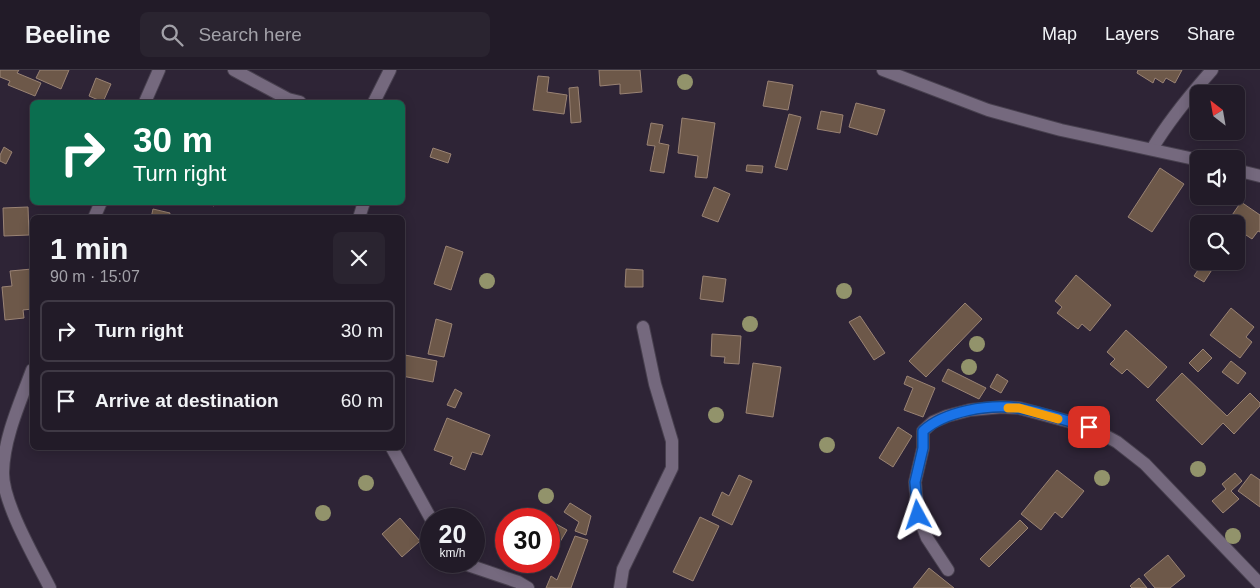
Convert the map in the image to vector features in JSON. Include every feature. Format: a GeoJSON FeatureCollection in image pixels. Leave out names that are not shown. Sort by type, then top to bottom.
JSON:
{"type":"FeatureCollection","features":[{"type":"Feature","properties":{"kind":"street"},"geometry":{"type":"LineString","coordinates":[[147,100],[159,70]]}},
{"type":"Feature","properties":{"kind":"street"},"geometry":{"type":"LineString","coordinates":[[234,70],[292,100]]}},
{"type":"Feature","properties":{"kind":"street"},"geometry":{"type":"LineString","coordinates":[[375,100],[390,70]]}},
{"type":"Feature","properties":{"kind":"street"},"geometry":{"type":"LineString","coordinates":[[883,70],[988,110],[1061,130],[1190,158]]}},
{"type":"Feature","properties":{"kind":"street"},"geometry":{"type":"LineString","coordinates":[[1152,149],[1162,131],[1184,102],[1212,70]]}},
{"type":"Feature","properties":{"kind":"street"},"geometry":{"type":"LineString","coordinates":[[1245,172],[1260,176]]}},
{"type":"Feature","properties":{"kind":"street"},"geometry":{"type":"LineString","coordinates":[[620,588],[624,569],[672,468],[672,441],[655,384],[643,327]]}},
{"type":"Feature","properties":{"kind":"street"},"geometry":{"type":"LineString","coordinates":[[30,375],[11,427],[3,473],[5,490],[18,522],[50,588]]}},
{"type":"Feature","properties":{"kind":"street"},"geometry":{"type":"LineString","coordinates":[[948,570],[927,538],[918,515],[915,482],[923,448],[923,431],[933,422],[953,414],[970,410],[1011,408],[1089,427],[1117,442],[1145,464],[1260,584]]}},
{"type":"Feature","properties":{"kind":"street"},"geometry":{"type":"LineString","coordinates":[[393,450],[425,508]]}},
{"type":"Feature","properties":{"kind":"street"},"geometry":{"type":"LineString","coordinates":[[485,571],[518,582],[528,588]]}},
{"type":"Feature","properties":{"kind":"building"},"geometry":{"type":"Polygon","coordinates":[[[0,70],[19,70],[17,73],[41,83],[35,96],[8,85],[10,81],[0,77],[0,70]]]}},
{"type":"Feature","properties":{"kind":"building"},"geometry":{"type":"Polygon","coordinates":[[[40,70],[69,70],[61,89],[36,78],[40,70]]]}},
{"type":"Feature","properties":{"kind":"building"},"geometry":{"type":"Polygon","coordinates":[[[599,70],[640,70],[642,92],[620,94],[620,84],[600,86],[599,70]]]}},
{"type":"Feature","properties":{"kind":"building"},"geometry":{"type":"Polygon","coordinates":[[[1138,70],[1182,70],[1175,83],[1166,78],[1163,83],[1155,78],[1153,83],[1137,73],[1138,70]]]}},
{"type":"Feature","properties":{"kind":"building"},"geometry":{"type":"Polygon","coordinates":[[[538,76],[549,77],[547,92],[567,95],[564,114],[533,110],[538,76]]]}},
{"type":"Feature","properties":{"kind":"building"},"geometry":{"type":"Polygon","coordinates":[[[96,78],[111,84],[104,100],[89,96],[96,78]]]}},
{"type":"Feature","properties":{"kind":"building"},"geometry":{"type":"Polygon","coordinates":[[[768,81],[793,85],[788,110],[763,106],[768,81]]]}},
{"type":"Feature","properties":{"kind":"building"},"geometry":{"type":"Polygon","coordinates":[[[578,87],[581,122],[571,123],[569,88],[578,87]]]}},
{"type":"Feature","properties":{"kind":"building"},"geometry":{"type":"Polygon","coordinates":[[[856,103],[885,110],[877,135],[849,127],[856,103]]]}},
{"type":"Feature","properties":{"kind":"building"},"geometry":{"type":"Polygon","coordinates":[[[821,111],[843,115],[840,133],[817,129],[821,111]]]}},
{"type":"Feature","properties":{"kind":"building"},"geometry":{"type":"Polygon","coordinates":[[[789,114],[801,117],[787,170],[775,167],[789,114]]]}},
{"type":"Feature","properties":{"kind":"building"},"geometry":{"type":"Polygon","coordinates":[[[682,118],[715,123],[707,178],[695,177],[698,156],[678,153],[682,118]]]}},
{"type":"Feature","properties":{"kind":"building"},"geometry":{"type":"Polygon","coordinates":[[[651,123],[663,125],[659,143],[669,145],[664,173],[650,171],[655,146],[647,145],[651,123]]]}},
{"type":"Feature","properties":{"kind":"building"},"geometry":{"type":"Polygon","coordinates":[[[4,147],[12,152],[6,164],[0,161],[0,155],[4,147]]]}},
{"type":"Feature","properties":{"kind":"building"},"geometry":{"type":"Polygon","coordinates":[[[433,148],[451,154],[448,163],[430,157],[433,148]]]}},
{"type":"Feature","properties":{"kind":"building"},"geometry":{"type":"Polygon","coordinates":[[[747,165],[763,166],[762,173],[746,171],[747,165]]]}},
{"type":"Feature","properties":{"kind":"building"},"geometry":{"type":"Polygon","coordinates":[[[1160,168],[1184,184],[1152,232],[1128,217],[1160,168]]]}},
{"type":"Feature","properties":{"kind":"building"},"geometry":{"type":"Polygon","coordinates":[[[714,187],[730,194],[718,222],[702,216],[714,187]]]}},
{"type":"Feature","properties":{"kind":"building"},"geometry":{"type":"Polygon","coordinates":[[[1239,205],[1245,205],[1260,215],[1260,232],[1258,231],[1252,239],[1245,234],[1245,215],[1232,215],[1239,205]]]}},
{"type":"Feature","properties":{"kind":"building"},"geometry":{"type":"Polygon","coordinates":[[[28,207],[29,235],[4,236],[3,208],[28,207]]]}},
{"type":"Feature","properties":{"kind":"building"},"geometry":{"type":"Polygon","coordinates":[[[153,209],[170,213],[170,215],[152,215],[153,209]]]}},
{"type":"Feature","properties":{"kind":"building"},"geometry":{"type":"Polygon","coordinates":[[[446,246],[463,252],[451,290],[434,284],[446,246]]]}},
{"type":"Feature","properties":{"kind":"building"},"geometry":{"type":"Polygon","coordinates":[[[30,269],[30,309],[23,310],[24,318],[5,320],[2,287],[12,286],[10,271],[30,269]]]}},
{"type":"Feature","properties":{"kind":"building"},"geometry":{"type":"Polygon","coordinates":[[[626,269],[643,270],[643,287],[625,287],[626,269]]]}},
{"type":"Feature","properties":{"kind":"building"},"geometry":{"type":"Polygon","coordinates":[[[1198,270],[1212,270],[1204,282],[1194,276],[1198,270]]]}},
{"type":"Feature","properties":{"kind":"building"},"geometry":{"type":"Polygon","coordinates":[[[1076,275],[1111,305],[1090,331],[1082,324],[1078,329],[1057,313],[1062,307],[1055,301],[1076,275]]]}},
{"type":"Feature","properties":{"kind":"building"},"geometry":{"type":"Polygon","coordinates":[[[703,276],[726,279],[723,302],[700,299],[703,276]]]}},
{"type":"Feature","properties":{"kind":"building"},"geometry":{"type":"Polygon","coordinates":[[[965,303],[982,319],[926,377],[909,361],[965,303]]]}},
{"type":"Feature","properties":{"kind":"building"},"geometry":{"type":"Polygon","coordinates":[[[1231,308],[1254,327],[1246,337],[1252,342],[1240,358],[1210,335],[1231,308]]]}},
{"type":"Feature","properties":{"kind":"building"},"geometry":{"type":"Polygon","coordinates":[[[860,316],[885,353],[874,360],[849,322],[860,316]]]}},
{"type":"Feature","properties":{"kind":"building"},"geometry":{"type":"Polygon","coordinates":[[[436,319],[452,324],[444,357],[428,354],[436,319]]]}},
{"type":"Feature","properties":{"kind":"building"},"geometry":{"type":"Polygon","coordinates":[[[1126,330],[1167,367],[1148,388],[1127,369],[1122,374],[1110,364],[1115,359],[1107,352],[1126,330]]]}},
{"type":"Feature","properties":{"kind":"building"},"geometry":{"type":"Polygon","coordinates":[[[712,334],[741,336],[739,364],[724,363],[725,357],[711,356],[712,334]]]}},
{"type":"Feature","properties":{"kind":"building"},"geometry":{"type":"Polygon","coordinates":[[[1203,349],[1212,358],[1198,372],[1189,363],[1203,349]]]}},
{"type":"Feature","properties":{"kind":"building"},"geometry":{"type":"Polygon","coordinates":[[[405,355],[437,361],[433,382],[405,377],[405,355]]]}},
{"type":"Feature","properties":{"kind":"building"},"geometry":{"type":"Polygon","coordinates":[[[1231,361],[1246,373],[1238,384],[1222,372],[1231,361]]]}},
{"type":"Feature","properties":{"kind":"building"},"geometry":{"type":"Polygon","coordinates":[[[753,363],[781,367],[773,417],[746,413],[753,363]]]}},
{"type":"Feature","properties":{"kind":"building"},"geometry":{"type":"Polygon","coordinates":[[[948,369],[986,388],[979,399],[942,381],[948,369]]]}},
{"type":"Feature","properties":{"kind":"building"},"geometry":{"type":"Polygon","coordinates":[[[1182,373],[1227,416],[1250,393],[1260,403],[1260,406],[1234,434],[1223,423],[1202,445],[1156,400],[1182,373]]]}},
{"type":"Feature","properties":{"kind":"building"},"geometry":{"type":"Polygon","coordinates":[[[997,374],[1008,381],[1001,393],[990,387],[997,374]]]}},
{"type":"Feature","properties":{"kind":"building"},"geometry":{"type":"Polygon","coordinates":[[[907,376],[935,388],[923,417],[904,410],[913,388],[904,384],[907,376]]]}},
{"type":"Feature","properties":{"kind":"building"},"geometry":{"type":"Polygon","coordinates":[[[455,389],[462,393],[455,408],[447,405],[455,389]]]}},
{"type":"Feature","properties":{"kind":"building"},"geometry":{"type":"Polygon","coordinates":[[[447,418],[490,435],[482,455],[472,452],[465,470],[450,464],[453,457],[434,450],[447,418]]]}},
{"type":"Feature","properties":{"kind":"building"},"geometry":{"type":"Polygon","coordinates":[[[898,427],[912,436],[893,467],[879,458],[898,427]]]}},
{"type":"Feature","properties":{"kind":"building"},"geometry":{"type":"Polygon","coordinates":[[[1057,470],[1084,491],[1062,518],[1055,512],[1041,530],[1021,514],[1057,470]]]}},
{"type":"Feature","properties":{"kind":"building"},"geometry":{"type":"Polygon","coordinates":[[[1235,473],[1242,481],[1231,491],[1239,499],[1223,513],[1212,501],[1226,489],[1222,484],[1235,473]]]}},
{"type":"Feature","properties":{"kind":"building"},"geometry":{"type":"Polygon","coordinates":[[[1251,474],[1260,480],[1260,507],[1238,491],[1251,474]]]}},
{"type":"Feature","properties":{"kind":"building"},"geometry":{"type":"Polygon","coordinates":[[[739,475],[752,481],[732,525],[712,515],[722,492],[729,496],[739,475]]]}},
{"type":"Feature","properties":{"kind":"building"},"geometry":{"type":"Polygon","coordinates":[[[570,503],[591,516],[586,535],[575,531],[579,522],[564,512],[570,503]]]}},
{"type":"Feature","properties":{"kind":"building"},"geometry":{"type":"Polygon","coordinates":[[[700,517],[719,526],[693,581],[673,572],[700,517]]]}},
{"type":"Feature","properties":{"kind":"building"},"geometry":{"type":"Polygon","coordinates":[[[400,518],[420,541],[402,557],[382,534],[400,518]]]}},
{"type":"Feature","properties":{"kind":"building"},"geometry":{"type":"Polygon","coordinates":[[[1020,520],[1028,528],[989,567],[980,559],[1020,520]]]}},
{"type":"Feature","properties":{"kind":"building"},"geometry":{"type":"Polygon","coordinates":[[[560,526],[567,530],[560,542],[560,526]]]}},
{"type":"Feature","properties":{"kind":"building"},"geometry":{"type":"Polygon","coordinates":[[[575,536],[588,540],[571,588],[546,588],[551,576],[557,580],[575,536]]]}},
{"type":"Feature","properties":{"kind":"building"},"geometry":{"type":"Polygon","coordinates":[[[1168,555],[1185,576],[1170,588],[1155,588],[1144,575],[1168,555]]]}},
{"type":"Feature","properties":{"kind":"building"},"geometry":{"type":"Polygon","coordinates":[[[929,568],[954,588],[913,588],[929,568]]]}},
{"type":"Feature","properties":{"kind":"building"},"geometry":{"type":"Polygon","coordinates":[[[1139,578],[1147,588],[1132,588],[1130,586],[1139,578]]]}},
{"type":"Feature","properties":{"kind":"slow traffic"},"geometry":{"type":"LineString","coordinates":[[1008,408],[1019,408],[1058,419]]}},
{"type":"Feature","properties":{"kind":"route"},"geometry":{"type":"LineString","coordinates":[[918,515],[915,482],[923,448],[923,431],[933,422],[970,410],[1002,407],[1019,408],[1089,427]]}}]}
